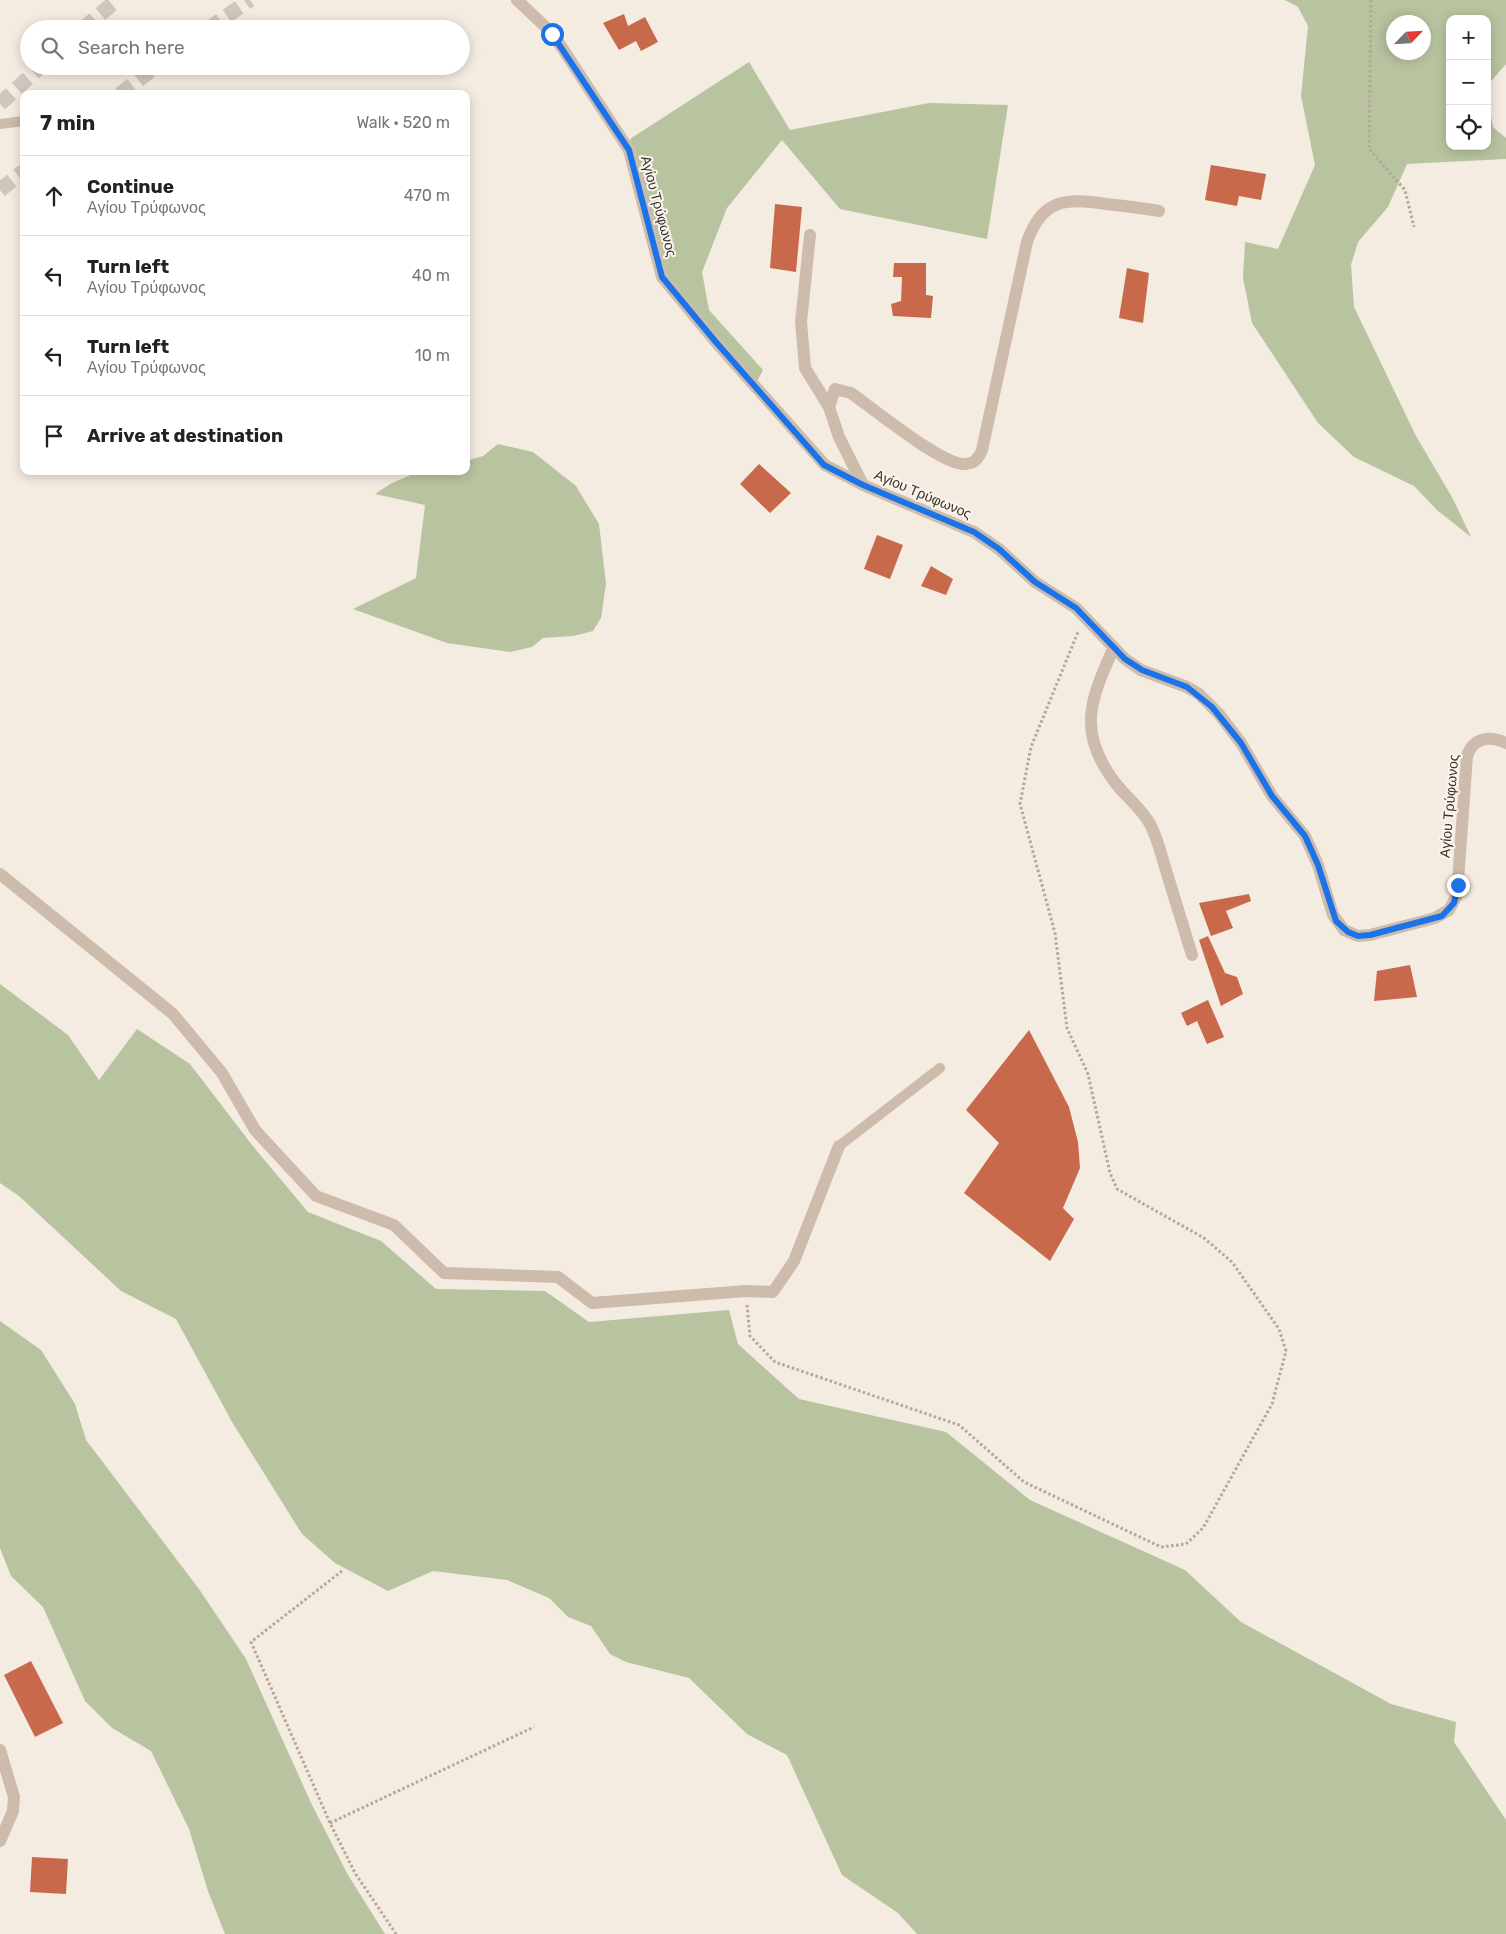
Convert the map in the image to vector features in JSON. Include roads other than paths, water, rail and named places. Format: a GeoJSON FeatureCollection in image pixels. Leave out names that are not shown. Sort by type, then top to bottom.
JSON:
{"type":"FeatureCollection","features":[{"type":"Feature","properties":{"kind":"street","name":"Αγίου Τρύφωνος"},"geometry":{"type":"LineString","coordinates":[[517,0],[552,34],[629,150],[662,277],[715,341],[824,465],[863,485],[974,532],[999,549],[1035,582],[1063,598],[1085,616],[1113,649],[1125,659],[1142,670],[1194,691],[1222,718],[1244,748],[1272,796],[1305,836],[1318,865],[1336,921],[1344,930],[1354,935],[1381,932],[1435,918],[1445,914],[1452,906],[1457,894],[1467,756],[1470,746],[1481,740],[1492,738],[1506,743]]}},
{"type":"Feature","properties":{"kind":"street"},"geometry":{"type":"LineString","coordinates":[[829,407],[835,389],[851,393],[942,456],[962,464],[972,463],[979,457],[982,450],[1027,242],[1036,221],[1049,208],[1066,201],[1093,202],[1159,211]]}},
{"type":"Feature","properties":{"kind":"street"},"geometry":{"type":"LineString","coordinates":[[810,234],[801,322],[806,368],[829,407],[839,436],[863,485]]}},
{"type":"Feature","properties":{"kind":"street"},"geometry":{"type":"LineString","coordinates":[[1113,649],[1094,691],[1089,711],[1093,736],[1099,757],[1110,777],[1142,812],[1154,833],[1192,955]]}},
{"type":"Feature","properties":{"kind":"street"},"geometry":{"type":"LineString","coordinates":[[0,874],[173,1014],[222,1073],[255,1130],[316,1196],[394,1226],[444,1273],[558,1277],[592,1303],[746,1292],[773,1292],[794,1261],[838,1146]]}},
{"type":"Feature","properties":{"kind":"street"},"geometry":{"type":"LineString","coordinates":[[0,1750],[14,1797],[14,1811],[0,1841]]}},
{"type":"Feature","properties":{"kind":"lane"},"geometry":{"type":"LineString","coordinates":[[0,124],[20,122]]}},
{"type":"Feature","properties":{"kind":"lane"},"geometry":{"type":"LineString","coordinates":[[838,1146],[940,1068]]}},
{"type":"Feature","properties":{"kind":"tunnel"},"geometry":{"type":"LineString","coordinates":[[94,20],[117,0]]}},
{"type":"Feature","properties":{"kind":"tunnel"},"geometry":{"type":"LineString","coordinates":[[221,20],[250,0]]}},
{"type":"Feature","properties":{"kind":"tunnel"},"geometry":{"type":"LineString","coordinates":[[0,104],[31,75]]}},
{"type":"Feature","properties":{"kind":"tunnel"},"geometry":{"type":"LineString","coordinates":[[125,90],[145,75]]}},
{"type":"Feature","properties":{"kind":"tunnel"},"geometry":{"type":"LineString","coordinates":[[0,190],[20,174]]}}]}
